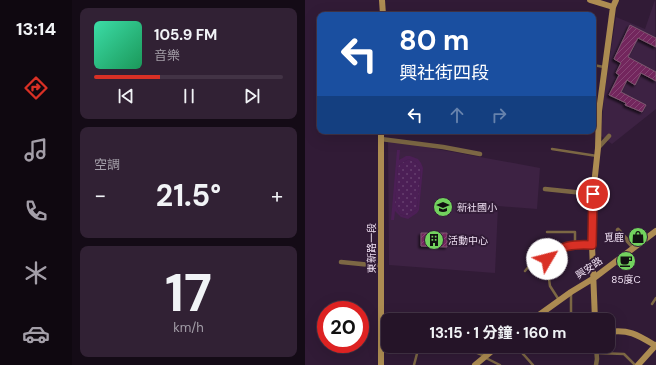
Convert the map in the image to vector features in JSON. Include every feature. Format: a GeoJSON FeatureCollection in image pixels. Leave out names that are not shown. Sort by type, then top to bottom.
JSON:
{"type":"FeatureCollection","features":[{"type":"Feature","properties":{"kind":"street"},"geometry":{"type":"LineString","coordinates":[[382,0],[383,12]]}},
{"type":"Feature","properties":{"kind":"street"},"geometry":{"type":"LineString","coordinates":[[590,0],[613,7]]}},
{"type":"Feature","properties":{"kind":"street"},"geometry":{"type":"LineString","coordinates":[[595,313],[592,245],[593,194],[598,148],[596,111],[615,0]]}},
{"type":"Feature","properties":{"kind":"street","name":"東新路一段"},"geometry":{"type":"LineString","coordinates":[[381,134],[381,365]]}},
{"type":"Feature","properties":{"kind":"street"},"geometry":{"type":"LineString","coordinates":[[598,148],[609,136]]}},
{"type":"Feature","properties":{"kind":"street"},"geometry":{"type":"LineString","coordinates":[[381,139],[443,147],[480,154]]}},
{"type":"Feature","properties":{"kind":"street"},"geometry":{"type":"LineString","coordinates":[[545,189],[593,194]]}},
{"type":"Feature","properties":{"kind":"street"},"geometry":{"type":"LineString","coordinates":[[618,230],[634,248]]}},
{"type":"Feature","properties":{"kind":"street","name":"興安路"},"geometry":{"type":"LineString","coordinates":[[541,313],[594,278],[656,231]]}},
{"type":"Feature","properties":{"kind":"street"},"geometry":{"type":"LineString","coordinates":[[341,262],[381,266]]}},
{"type":"Feature","properties":{"kind":"street"},"geometry":{"type":"LineString","coordinates":[[615,332],[626,331],[637,334],[656,346],[636,365]]}},
{"type":"Feature","properties":{"kind":"street"},"geometry":{"type":"LineString","coordinates":[[475,365],[490,353]]}},
{"type":"Feature","properties":{"kind":"street"},"geometry":{"type":"LineString","coordinates":[[596,365],[597,353]]}},
{"type":"Feature","properties":{"kind":"lane"},"geometry":{"type":"LineString","coordinates":[[596,66],[604,67]]}},
{"type":"Feature","properties":{"kind":"lane"},"geometry":{"type":"LineString","coordinates":[[552,149],[597,156]]}},
{"type":"Feature","properties":{"kind":"lane"},"geometry":{"type":"LineString","coordinates":[[547,232],[575,232],[575,245]]}},
{"type":"Feature","properties":{"kind":"lane"},"geometry":{"type":"LineString","coordinates":[[559,300],[550,286],[547,259],[552,252],[563,247],[592,245]]}},
{"type":"Feature","properties":{"kind":"lane"},"geometry":{"type":"LineString","coordinates":[[525,271],[536,258],[541,246]]}},
{"type":"Feature","properties":{"kind":"lane"},"geometry":{"type":"LineString","coordinates":[[536,258],[547,262]]}},
{"type":"Feature","properties":{"kind":"lane"},"geometry":{"type":"LineString","coordinates":[[571,292],[571,313]]}},
{"type":"Feature","properties":{"kind":"lane"},"geometry":{"type":"LineString","coordinates":[[652,304],[656,298]]}},
{"type":"Feature","properties":{"kind":"lane"},"geometry":{"type":"LineString","coordinates":[[414,365],[417,353]]}},
{"type":"Feature","properties":{"kind":"lane"},"geometry":{"type":"LineString","coordinates":[[476,353],[500,365]]}},
{"type":"Feature","properties":{"kind":"lane"},"geometry":{"type":"LineString","coordinates":[[597,353],[624,354],[636,365]]}},
{"type":"Feature","properties":{"kind":"lane"},"geometry":{"type":"LineString","coordinates":[[522,354],[533,365]]}},
{"type":"Feature","properties":{"kind":"shaded area"},"geometry":{"type":"Polygon","coordinates":[[[655,0],[656,109],[612,144],[601,136],[604,95],[616,17],[645,29],[655,0]]]}},
{"type":"Feature","properties":{"kind":"shaded area","name":"新社國小"},"geometry":{"type":"Polygon","coordinates":[[[388,140],[540,168],[537,209],[498,206],[495,273],[389,265],[388,140]]]}},
{"type":"Feature","properties":{"kind":"shaded area"},"geometry":{"type":"Polygon","coordinates":[[[397,150],[400,150],[399,160],[406,156],[410,156],[418,159],[423,168],[419,210],[408,219],[401,217],[395,211],[394,220],[391,220],[397,150]],[[409,159],[400,164],[398,167],[395,204],[400,214],[406,216],[417,209],[421,170],[416,163],[409,159]]]}},
{"type":"Feature","properties":{"kind":"shaded area"},"geometry":{"type":"Polygon","coordinates":[[[409,159],[416,163],[421,170],[417,209],[406,216],[400,214],[395,204],[398,167],[400,164],[409,159]]]}},
{"type":"Feature","properties":{"kind":"building"},"geometry":{"type":"Polygon","coordinates":[[[630,25],[656,38],[656,47],[638,38],[628,57],[656,72],[656,81],[641,73],[635,85],[627,80],[621,92],[646,105],[642,112],[625,105],[626,103],[609,95],[619,75],[616,73],[621,63],[614,59],[630,25]]]}},
{"type":"Feature","properties":{"kind":"building","name":"活動中心"},"geometry":{"type":"Polygon","coordinates":[[[421,233],[447,233],[447,247],[421,246],[421,233]]]}},
{"type":"Feature","properties":{"kind":"place","name":"新社國小"},"geometry":{"type":"Point","coordinates":[443,207]}},
{"type":"Feature","properties":{"kind":"place","name":"覓鹿"},"geometry":{"type":"Point","coordinates":[638,237]}},
{"type":"Feature","properties":{"kind":"place","name":"活動中心"},"geometry":{"type":"Point","coordinates":[434,240]}},
{"type":"Feature","properties":{"kind":"place","name":"85度C"},"geometry":{"type":"Point","coordinates":[626,261]}},
{"type":"Feature","properties":{"kind":"route"},"geometry":{"type":"LineString","coordinates":[[547,259],[552,252],[563,247],[578,244],[592,245],[593,194]]}}]}
